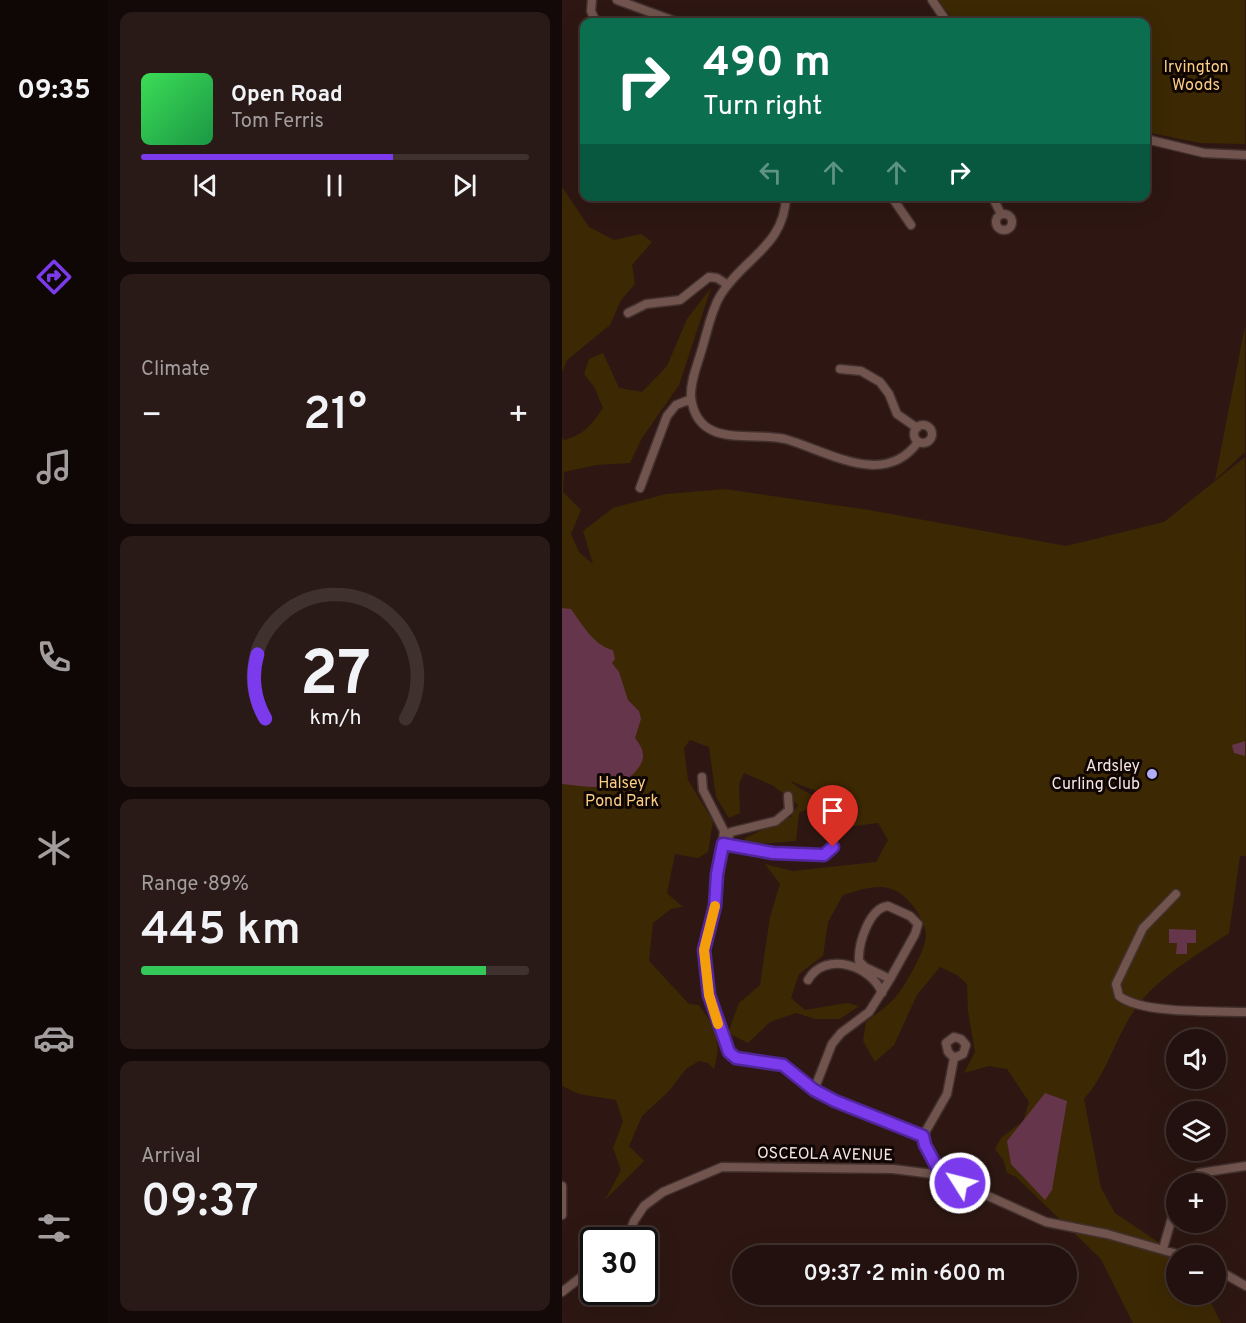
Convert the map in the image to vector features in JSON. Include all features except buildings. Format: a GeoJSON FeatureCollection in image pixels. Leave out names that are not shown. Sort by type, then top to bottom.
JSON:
{"type":"FeatureCollection","features":[{"type":"Feature","properties":{"kind":"street"},"geometry":{"type":"LineString","coordinates":[[592,0],[591,11],[594,18]]}},
{"type":"Feature","properties":{"kind":"street"},"geometry":{"type":"LineString","coordinates":[[621,0],[667,18]]}},
{"type":"Feature","properties":{"kind":"street"},"geometry":{"type":"LineString","coordinates":[[932,0],[944,18]]}},
{"type":"Feature","properties":{"kind":"street"},"geometry":{"type":"LineString","coordinates":[[1150,140],[1204,153],[1246,155]]}},
{"type":"Feature","properties":{"kind":"street"},"geometry":{"type":"LineString","coordinates":[[785,201],[784,215],[778,231],[728,285],[712,316],[692,381],[691,399],[702,421],[724,435],[782,439],[851,463],[890,463],[908,454],[918,442]]}},
{"type":"Feature","properties":{"kind":"street"},"geometry":{"type":"LineString","coordinates":[[894,201],[911,225]]}},
{"type":"Feature","properties":{"kind":"street"},"geometry":{"type":"LineString","coordinates":[[994,201],[1001,214]]}},
{"type":"Feature","properties":{"kind":"street"},"geometry":{"type":"LineString","coordinates":[[628,313],[646,304],[680,300],[709,278],[717,278],[728,285]]}},
{"type":"Feature","properties":{"kind":"street"},"geometry":{"type":"LineString","coordinates":[[840,369],[861,371],[880,382],[889,394],[897,414],[916,428]]}},
{"type":"Feature","properties":{"kind":"street"},"geometry":{"type":"LineString","coordinates":[[640,488],[667,416],[676,405],[691,399]]}},
{"type":"Feature","properties":{"kind":"street"},"geometry":{"type":"LineString","coordinates":[[916,428],[925,425],[932,432],[928,442],[918,442]]}},
{"type":"Feature","properties":{"kind":"street"},"geometry":{"type":"LineString","coordinates":[[916,428],[914,434],[918,442]]}},
{"type":"Feature","properties":{"kind":"street"},"geometry":{"type":"LineString","coordinates":[[702,777],[703,789],[724,831],[717,874],[715,906],[704,950],[709,995],[729,1052],[736,1058],[783,1065],[814,1090],[835,1101],[923,1136]]}},
{"type":"Feature","properties":{"kind":"street"},"geometry":{"type":"LineString","coordinates":[[723,844],[732,832],[776,821],[789,810],[788,796]]}},
{"type":"Feature","properties":{"kind":"street"},"geometry":{"type":"LineString","coordinates":[[723,844],[800,855],[824,855],[833,847]]}},
{"type":"Feature","properties":{"kind":"street"},"geometry":{"type":"LineString","coordinates":[[1176,894],[1143,928],[1116,984],[1119,996],[1132,1002],[1174,1010],[1246,1012]]}},
{"type":"Feature","properties":{"kind":"street"},"geometry":{"type":"LineString","coordinates":[[814,1090],[832,1044],[869,1012],[890,979],[918,924],[910,916],[888,906],[881,908],[873,917],[858,954],[859,961],[865,967],[890,979]]}},
{"type":"Feature","properties":{"kind":"street"},"geometry":{"type":"LineString","coordinates":[[808,980],[812,973],[822,967],[847,965],[868,974],[879,985],[882,993]]}},
{"type":"Feature","properties":{"kind":"street"},"geometry":{"type":"LineString","coordinates":[[941,1175],[925,1145],[923,1136],[947,1094],[954,1058]]}},
{"type":"Feature","properties":{"kind":"street"},"geometry":{"type":"LineString","coordinates":[[1200,1173],[1246,1166]]}},
{"type":"Feature","properties":{"kind":"street","name":"OSCEOLA AVENUE"},"geometry":{"type":"LineString","coordinates":[[632,1227],[644,1206],[663,1192],[722,1167],[893,1168],[941,1175],[1046,1222],[1166,1251]]}},
{"type":"Feature","properties":{"kind":"street"},"geometry":{"type":"LineString","coordinates":[[562,1186],[562,1215]]}},
{"type":"Feature","properties":{"kind":"street"},"geometry":{"type":"LineString","coordinates":[[1163,1250],[1168,1233]]}},
{"type":"Feature","properties":{"kind":"street"},"geometry":{"type":"LineString","coordinates":[[1226,1275],[1246,1286]]}},
{"type":"Feature","properties":{"kind":"street"},"geometry":{"type":"LineString","coordinates":[[562,1292],[580,1278]]}},
{"type":"Feature","properties":{"kind":"green space","name":"Irvington Woods"},"geometry":{"type":"Polygon","coordinates":[[[938,0],[1245,0],[1245,144],[1200,143],[1150,133],[1150,18],[952,18],[938,0]]]}},
{"type":"Feature","properties":{"kind":"green space"},"geometry":{"type":"Polygon","coordinates":[[[562,187],[589,227],[614,240],[641,234],[652,242],[632,265],[635,284],[621,300],[610,325],[567,360],[562,372],[562,187]]]}},
{"type":"Feature","properties":{"kind":"green space","name":"Halsey Pond Park"},"geometry":{"type":"Polygon","coordinates":[[[711,288],[679,385],[642,438],[630,463],[596,465],[564,472],[563,492],[581,510],[571,534],[579,552],[593,564],[583,531],[613,508],[666,494],[725,489],[869,510],[1066,546],[1164,522],[1245,457],[1246,856],[1240,856],[1229,933],[1179,967],[1144,997],[1128,1020],[1099,1078],[1084,1099],[1101,1188],[1115,1213],[1166,1248],[1166,1305],[1212,1305],[1221,1323],[1133,1323],[1101,1259],[1016,1177],[1007,1173],[1003,1159],[995,1149],[1001,1138],[1023,1121],[1029,1102],[1007,1069],[989,1066],[964,1073],[975,1052],[968,1011],[967,984],[957,975],[940,967],[917,995],[894,1045],[875,1062],[863,1041],[866,1022],[899,993],[919,959],[926,936],[916,910],[900,893],[892,889],[874,887],[843,895],[828,922],[823,956],[799,974],[791,998],[805,1010],[847,1003],[859,1006],[840,1019],[816,1019],[796,1013],[770,1022],[748,1043],[728,1033],[739,1003],[760,985],[770,917],[780,884],[765,864],[793,871],[876,862],[888,840],[878,823],[855,826],[814,806],[799,813],[796,841],[745,845],[745,838],[791,817],[798,805],[772,785],[744,773],[739,784],[740,813],[729,818],[716,797],[709,747],[690,740],[684,748],[688,780],[713,821],[708,852],[698,858],[675,854],[667,893],[683,907],[671,909],[653,923],[649,961],[689,1004],[699,1005],[705,1013],[716,1036],[716,1059],[714,1069],[708,1063],[699,1061],[686,1069],[668,1092],[642,1116],[629,1146],[644,1161],[605,1200],[621,1170],[613,1148],[623,1121],[616,1100],[579,1094],[562,1086],[562,436],[564,440],[582,432],[603,408],[595,388],[584,374],[589,359],[603,353],[619,388],[642,392],[667,366],[687,319],[711,288]],[[790,781],[823,799],[859,807],[790,781]]]}},
{"type":"Feature","properties":{"kind":"green space"},"geometry":{"type":"Polygon","coordinates":[[[1245,326],[1245,452],[1215,480],[1245,326]]]}},
{"type":"Feature","properties":{"kind":"shaded area"},"geometry":{"type":"Polygon","coordinates":[[[562,608],[571,609],[594,639],[613,650],[615,659],[612,663],[619,672],[628,700],[639,711],[641,719],[635,738],[641,748],[643,759],[631,776],[614,785],[594,787],[562,784],[562,608]]]}},
{"type":"Feature","properties":{"kind":"shaded area"},"geometry":{"type":"Polygon","coordinates":[[[1245,741],[1245,756],[1234,753],[1232,745],[1245,741]]]}},
{"type":"Feature","properties":{"kind":"shaded area"},"geometry":{"type":"Polygon","coordinates":[[[1169,929],[1196,930],[1196,943],[1187,943],[1187,954],[1176,954],[1177,943],[1169,943],[1169,929]]]}},
{"type":"Feature","properties":{"kind":"shaded area"},"geometry":{"type":"Polygon","coordinates":[[[1045,1093],[1067,1101],[1052,1190],[1045,1200],[1011,1164],[1007,1141],[1045,1093]]]}},
{"type":"Feature","properties":{"kind":"slow traffic"},"geometry":{"type":"LineString","coordinates":[[715,906],[704,950],[709,995],[718,1024]]}},
{"type":"Feature","properties":{"kind":"place","name":"Ardsley Curling Club"},"geometry":{"type":"Point","coordinates":[1152,774]}},
{"type":"Feature","properties":{"kind":"route"},"geometry":{"type":"LineString","coordinates":[[833,847],[824,855],[800,855],[737,848],[723,844],[717,874],[715,906],[704,950],[709,995],[717,1022],[729,1052],[736,1058],[783,1065],[814,1090],[835,1101],[923,1136],[925,1145],[941,1175],[960,1183]]}}]}
